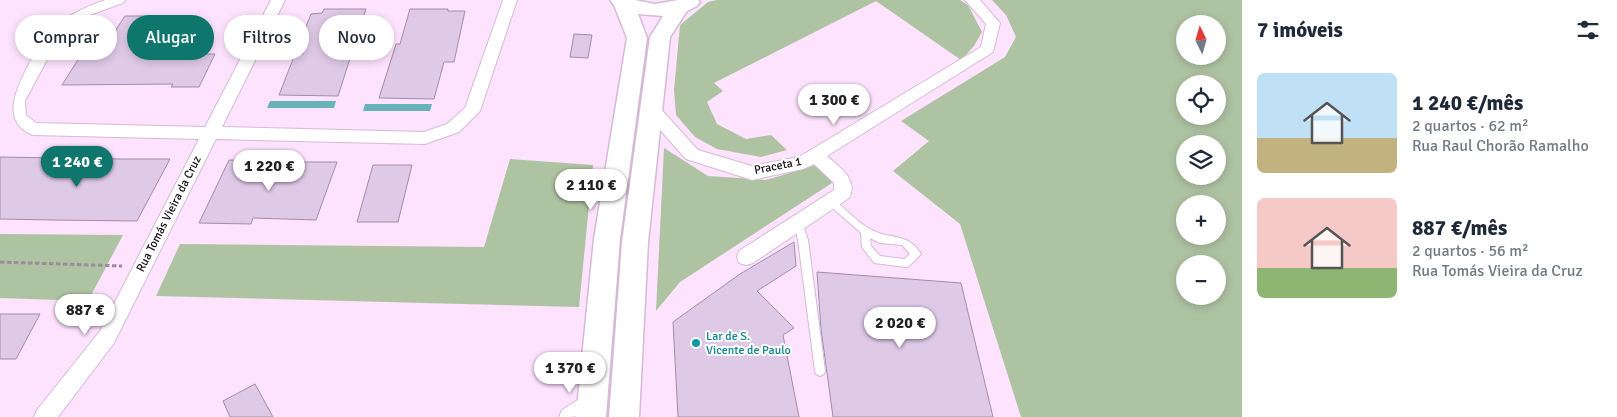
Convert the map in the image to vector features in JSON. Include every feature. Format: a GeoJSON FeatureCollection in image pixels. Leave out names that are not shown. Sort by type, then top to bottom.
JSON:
{"type":"FeatureCollection","features":[{"type":"Feature","properties":{"kind":"street"},"geometry":{"type":"LineString","coordinates":[[118,0],[82,13],[52,36],[17,101],[18,118],[33,129],[425,138],[453,128],[472,111],[510,0]]}},
{"type":"Feature","properties":{"kind":"street","name":"Rua Tomás Vieira da Cruz"},"geometry":{"type":"LineString","coordinates":[[45,417],[107,337],[278,0]]}},
{"type":"Feature","properties":{"kind":"street","name":"Praceta 1"},"geometry":{"type":"LineString","coordinates":[[651,109],[692,155],[752,173],[803,163],[988,49],[993,22],[972,0]]}},
{"type":"Feature","properties":{"kind":"street"},"geometry":{"type":"LineString","coordinates":[[622,1],[650,10],[686,3]]}},
{"type":"Feature","properties":{"kind":"street"},"geometry":{"type":"LineString","coordinates":[[570,417],[591,409],[607,240],[637,38],[622,1]]}},
{"type":"Feature","properties":{"kind":"street"},"geometry":{"type":"LineString","coordinates":[[624,417],[635,242],[660,37],[686,3]]}},
{"type":"Feature","properties":{"kind":"street"},"geometry":{"type":"LineString","coordinates":[[746,257],[843,193],[843,181],[816,155]]}},
{"type":"Feature","properties":{"kind":"lane"},"geometry":{"type":"LineString","coordinates":[[831,202],[865,231],[880,239],[904,242],[916,254],[906,263],[877,260],[867,247],[865,231]]}},
{"type":"Feature","properties":{"kind":"lane"},"geometry":{"type":"LineString","coordinates":[[798,223],[803,240],[820,371]]}},
{"type":"Feature","properties":{"kind":"path"},"geometry":{"type":"LineString","coordinates":[[0,262],[142,267]]}},
{"type":"Feature","properties":{"kind":"shaded area"},"geometry":{"type":"Polygon","coordinates":[[[717,0],[960,0],[968,5],[982,32],[974,46],[961,60],[876,1],[714,83],[723,91],[707,102],[717,124],[746,139],[771,135],[787,150],[761,157],[717,149],[695,137],[676,115],[674,90],[680,25],[708,2],[717,0]]]}},
{"type":"Feature","properties":{"kind":"shaded area"},"geometry":{"type":"Polygon","coordinates":[[[992,0],[1242,0],[1242,417],[1021,417],[960,224],[893,171],[929,141],[901,121],[1005,57],[1016,37],[1006,15],[992,0]]]}},
{"type":"Feature","properties":{"kind":"shaded area"},"geometry":{"type":"Polygon","coordinates":[[[270,101],[336,101],[334,108],[267,108],[270,101]]]}},
{"type":"Feature","properties":{"kind":"shaded area"},"geometry":{"type":"Polygon","coordinates":[[[365,104],[432,104],[430,111],[363,111],[365,104]]]}},
{"type":"Feature","properties":{"kind":"shaded area"},"geometry":{"type":"Polygon","coordinates":[[[664,148],[708,176],[766,180],[817,165],[835,181],[680,282],[656,311],[664,148]]]}},
{"type":"Feature","properties":{"kind":"shaded area"},"geometry":{"type":"Polygon","coordinates":[[[510,159],[593,165],[579,307],[156,296],[180,244],[484,247],[510,159]]]}},
{"type":"Feature","properties":{"kind":"shaded area"},"geometry":{"type":"Polygon","coordinates":[[[0,234],[123,235],[88,301],[0,298],[0,234]]]}},
{"type":"Feature","properties":{"kind":"building"},"geometry":{"type":"Polygon","coordinates":[[[324,9],[366,9],[364,15],[319,15],[319,60],[350,60],[338,96],[279,95],[293,60],[309,60],[309,19],[311,14],[322,13],[324,9]]]}},
{"type":"Feature","properties":{"kind":"building"},"geometry":{"type":"Polygon","coordinates":[[[410,9],[465,11],[454,62],[444,62],[434,99],[379,98],[391,60],[394,60],[396,44],[400,44],[410,9]]]}},
{"type":"Feature","properties":{"kind":"building"},"geometry":{"type":"Polygon","coordinates":[[[125,16],[127,16],[127,60],[212,60],[199,87],[171,87],[173,84],[62,85],[78,60],[117,60],[117,28],[125,16]]]}},
{"type":"Feature","properties":{"kind":"building"},"geometry":{"type":"Polygon","coordinates":[[[574,34],[592,35],[588,58],[570,57],[574,34]]]}},
{"type":"Feature","properties":{"kind":"building"},"geometry":{"type":"Polygon","coordinates":[[[0,157],[170,159],[137,221],[0,219],[0,157]]]}},
{"type":"Feature","properties":{"kind":"building"},"geometry":{"type":"Polygon","coordinates":[[[229,160],[337,162],[316,220],[253,218],[251,224],[199,223],[229,160]]]}},
{"type":"Feature","properties":{"kind":"building"},"geometry":{"type":"Polygon","coordinates":[[[373,165],[412,165],[398,222],[357,222],[373,165]]]}},
{"type":"Feature","properties":{"kind":"building"},"geometry":{"type":"Polygon","coordinates":[[[794,242],[796,266],[757,291],[794,328],[783,335],[799,417],[678,417],[673,322],[740,274],[794,242]]]}},
{"type":"Feature","properties":{"kind":"building"},"geometry":{"type":"Polygon","coordinates":[[[817,272],[961,283],[993,417],[833,417],[821,329],[817,272]]]}},
{"type":"Feature","properties":{"kind":"building"},"geometry":{"type":"Polygon","coordinates":[[[0,314],[40,314],[16,359],[0,359],[0,314]]]}},
{"type":"Feature","properties":{"kind":"building"},"geometry":{"type":"Polygon","coordinates":[[[255,384],[273,417],[230,417],[223,401],[255,384]]]}},
{"type":"Feature","properties":{"kind":"place","name":"Lar de S. Vicente de Paulo"},"geometry":{"type":"Point","coordinates":[696,343]}}]}
